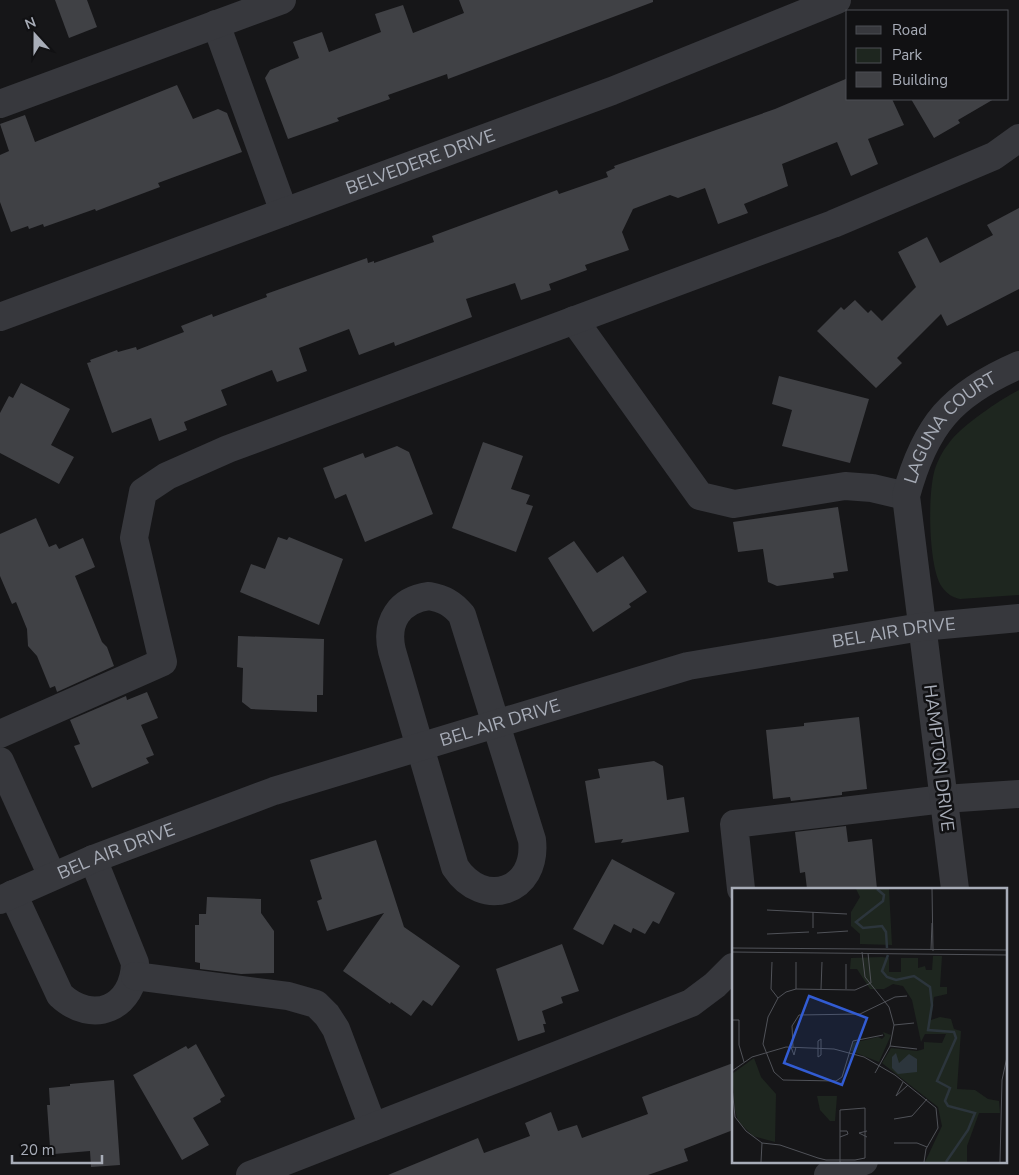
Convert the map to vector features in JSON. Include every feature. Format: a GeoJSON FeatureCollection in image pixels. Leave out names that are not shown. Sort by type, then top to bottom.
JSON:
{"type":"FeatureCollection","features":[{"type":"Feature","properties":{"kind":"street"},"geometry":{"type":"LineString","coordinates":[[0,104],[282,0]]}},
{"type":"Feature","properties":{"kind":"street","name":"BELVEDERE DRIVE"},"geometry":{"type":"LineString","coordinates":[[0,317],[612,91],[837,0]]}},
{"type":"Feature","properties":{"kind":"street"},"geometry":{"type":"LineString","coordinates":[[216,24],[284,212]]}},
{"type":"Feature","properties":{"kind":"street"},"geometry":{"type":"LineString","coordinates":[[0,734],[163,662],[134,538],[143,492],[167,476],[228,449],[833,224],[994,156],[1019,138]]}},
{"type":"Feature","properties":{"kind":"street"},"geometry":{"type":"LineString","coordinates":[[574,320],[658,441],[700,496],[734,504],[844,486],[872,488],[906,496]]}},
{"type":"Feature","properties":{"kind":"street","name":"LAGUNA COURT"},"geometry":{"type":"LineString","coordinates":[[921,627],[906,496],[911,476],[930,431],[962,395],[1019,365]]}},
{"type":"Feature","properties":{"kind":"street"},"geometry":{"type":"LineString","coordinates":[[429,596],[442,598],[453,605],[462,615],[532,840],[533,853],[530,867],[523,878],[512,886],[499,892],[486,891],[473,887],[462,878],[455,867],[420,747],[389,639],[390,625],[404,604],[416,598],[429,596]]}},
{"type":"Feature","properties":{"kind":"street","name":"BEL AIR DRIVE"},"geometry":{"type":"LineString","coordinates":[[6,897],[93,859],[274,791],[688,666],[921,627],[1019,618]]}},
{"type":"Feature","properties":{"kind":"street","name":"HAMPTON DRIVE"},"geometry":{"type":"LineString","coordinates":[[921,627],[955,888]]}},
{"type":"Feature","properties":{"kind":"street"},"geometry":{"type":"LineString","coordinates":[[0,762],[52,876]]}},
{"type":"Feature","properties":{"kind":"street"},"geometry":{"type":"LineString","coordinates":[[741,888],[734,824],[944,799],[1019,794]]}},
{"type":"Feature","properties":{"kind":"street"},"geometry":{"type":"LineString","coordinates":[[6,897],[60,995],[70,1004],[83,1010],[96,1011],[110,1008],[122,1000],[130,989],[135,976],[135,963],[131,949],[93,859]]}},
{"type":"Feature","properties":{"kind":"street"},"geometry":{"type":"LineString","coordinates":[[250,1175],[692,1003],[715,985],[732,968]]}},
{"type":"Feature","properties":{"kind":"street"},"geometry":{"type":"LineString","coordinates":[[135,976],[288,996],[316,1004],[327,1015],[336,1029],[373,1127]]}},
{"type":"Feature","properties":{"kind":"street"},"geometry":{"type":"LineString","coordinates":[[828,1175],[861,1162]]}},
{"type":"Feature","properties":{"kind":"green space"},"geometry":{"type":"Polygon","coordinates":[[[1019,390],[1019,595],[960,599],[952,596],[942,587],[937,577],[934,563],[930,509],[936,466],[947,445],[962,429],[992,406],[1019,390]]]}},
{"type":"Feature","properties":{"kind":"building"},"geometry":{"type":"Polygon","coordinates":[[[55,0],[87,0],[97,27],[69,38],[55,0]]]}},
{"type":"Feature","properties":{"kind":"building"},"geometry":{"type":"Polygon","coordinates":[[[459,0],[653,0],[653,2],[448,79],[447,74],[388,95],[390,99],[337,118],[339,121],[288,139],[265,78],[270,70],[299,58],[293,42],[322,32],[329,52],[381,32],[375,14],[403,5],[413,33],[464,13],[459,0]]]}},
{"type":"Feature","properties":{"kind":"building"},"geometry":{"type":"Polygon","coordinates":[[[846,79],[846,100],[892,100],[904,125],[868,139],[878,164],[851,176],[837,142],[782,164],[788,186],[744,204],[748,213],[718,224],[705,188],[678,198],[670,195],[633,209],[622,232],[629,250],[585,265],[587,270],[549,284],[551,290],[521,300],[515,283],[466,299],[472,317],[395,346],[394,342],[359,355],[349,329],[299,348],[307,371],[277,382],[272,370],[221,390],[227,405],[184,422],[187,430],[159,441],[151,418],[112,433],[87,363],[91,362],[90,360],[117,350],[118,352],[136,347],[137,350],[184,332],[181,326],[212,314],[213,317],[267,297],[266,294],[367,258],[368,263],[374,261],[374,263],[434,242],[432,236],[557,190],[559,194],[608,177],[606,172],[615,168],[614,166],[775,109],[846,79]]]}},
{"type":"Feature","properties":{"kind":"building"},"geometry":{"type":"Polygon","coordinates":[[[177,85],[193,119],[218,109],[227,113],[242,152],[158,183],[160,187],[96,211],[95,209],[44,227],[43,224],[29,229],[28,226],[11,232],[0,202],[0,155],[9,151],[0,124],[25,115],[35,142],[177,85]]]}},
{"type":"Feature","properties":{"kind":"building"},"geometry":{"type":"Polygon","coordinates":[[[912,100],[992,100],[958,120],[960,123],[934,138],[912,100]]]}},
{"type":"Feature","properties":{"kind":"building"},"geometry":{"type":"Polygon","coordinates":[[[1019,208],[1019,289],[947,326],[941,314],[897,358],[902,363],[876,388],[817,331],[841,307],[844,310],[855,300],[868,313],[871,310],[882,321],[916,287],[898,252],[927,237],[940,263],[993,235],[987,225],[1019,208]]]}},
{"type":"Feature","properties":{"kind":"building"},"geometry":{"type":"Polygon","coordinates":[[[779,376],[869,399],[850,463],[782,446],[792,410],[772,404],[779,376]]]}},
{"type":"Feature","properties":{"kind":"building"},"geometry":{"type":"Polygon","coordinates":[[[21,383],[70,409],[51,445],[74,457],[59,484],[0,453],[0,413],[9,396],[13,398],[21,383]]]}},
{"type":"Feature","properties":{"kind":"building"},"geometry":{"type":"Polygon","coordinates":[[[483,442],[523,456],[511,489],[530,495],[526,504],[533,506],[516,552],[452,528],[483,442]]]}},
{"type":"Feature","properties":{"kind":"building"},"geometry":{"type":"Polygon","coordinates":[[[397,446],[409,452],[433,514],[365,542],[346,494],[335,499],[323,468],[363,453],[365,458],[397,446]]]}},
{"type":"Feature","properties":{"kind":"building"},"geometry":{"type":"Polygon","coordinates":[[[838,507],[848,571],[833,573],[834,578],[777,586],[768,582],[763,549],[738,552],[733,522],[838,507]]]}},
{"type":"Feature","properties":{"kind":"building"},"geometry":{"type":"Polygon","coordinates":[[[36,518],[49,547],[56,544],[59,549],[83,538],[95,567],[75,576],[114,666],[57,692],[55,686],[50,688],[37,656],[28,646],[27,629],[16,602],[12,604],[0,576],[0,534],[36,518]]]}},
{"type":"Feature","properties":{"kind":"building"},"geometry":{"type":"Polygon","coordinates":[[[278,537],[287,540],[289,537],[343,559],[319,625],[240,592],[251,564],[265,569],[278,537]]]}},
{"type":"Feature","properties":{"kind":"building"},"geometry":{"type":"Polygon","coordinates":[[[574,541],[597,573],[623,556],[647,592],[629,604],[631,607],[593,632],[548,558],[574,541]]]}},
{"type":"Feature","properties":{"kind":"building"},"geometry":{"type":"Polygon","coordinates":[[[238,636],[324,639],[323,695],[317,695],[317,712],[251,709],[242,702],[243,668],[237,667],[238,636]]]}},
{"type":"Feature","properties":{"kind":"building"},"geometry":{"type":"Polygon","coordinates":[[[147,692],[158,718],[141,725],[154,755],[146,758],[149,763],[92,788],[74,746],[80,744],[70,720],[126,696],[127,700],[147,692]]]}},
{"type":"Feature","properties":{"kind":"building"},"geometry":{"type":"Polygon","coordinates":[[[859,717],[867,789],[842,792],[842,795],[791,801],[790,797],[773,799],[766,730],[804,726],[804,723],[859,717]]]}},
{"type":"Feature","properties":{"kind":"building"},"geometry":{"type":"Polygon","coordinates":[[[654,761],[663,766],[667,800],[684,797],[689,832],[621,843],[623,839],[595,843],[585,781],[600,778],[598,769],[654,761]]]}},
{"type":"Feature","properties":{"kind":"building"},"geometry":{"type":"Polygon","coordinates":[[[846,826],[848,842],[872,839],[877,888],[807,888],[805,872],[800,873],[795,832],[846,826]]]}},
{"type":"Feature","properties":{"kind":"building"},"geometry":{"type":"Polygon","coordinates":[[[376,840],[404,927],[460,966],[432,1006],[423,1000],[411,1016],[391,1002],[390,1004],[343,971],[384,913],[327,931],[317,901],[322,899],[310,860],[376,840]]]}},
{"type":"Feature","properties":{"kind":"building"},"geometry":{"type":"Polygon","coordinates":[[[612,859],[675,893],[659,924],[653,921],[645,934],[633,928],[631,933],[614,924],[603,945],[573,929],[612,859]]]}},
{"type":"Feature","properties":{"kind":"building"},"geometry":{"type":"Polygon","coordinates":[[[207,897],[261,899],[261,913],[274,931],[274,973],[241,974],[200,969],[200,963],[195,962],[195,925],[199,925],[199,914],[206,914],[207,897]]]}},
{"type":"Feature","properties":{"kind":"building"},"geometry":{"type":"Polygon","coordinates":[[[562,944],[579,991],[561,997],[563,1003],[542,1011],[546,1024],[543,1024],[545,1032],[518,1041],[496,969],[562,944]]]}},
{"type":"Feature","properties":{"kind":"building"},"geometry":{"type":"Polygon","coordinates":[[[196,1044],[225,1096],[220,1099],[221,1102],[193,1118],[209,1145],[182,1160],[133,1075],[186,1046],[188,1049],[196,1044]]]}},
{"type":"Feature","properties":{"kind":"building"},"geometry":{"type":"Polygon","coordinates":[[[732,1063],[732,1130],[684,1149],[688,1161],[648,1175],[388,1175],[478,1138],[484,1153],[530,1136],[525,1123],[551,1112],[558,1131],[577,1125],[582,1138],[648,1114],[642,1097],[732,1063]]]}},
{"type":"Feature","properties":{"kind":"building"},"geometry":{"type":"Polygon","coordinates":[[[114,1080],[120,1165],[91,1167],[90,1151],[54,1154],[54,1147],[50,1147],[47,1105],[50,1105],[49,1088],[114,1080]]]}}]}
